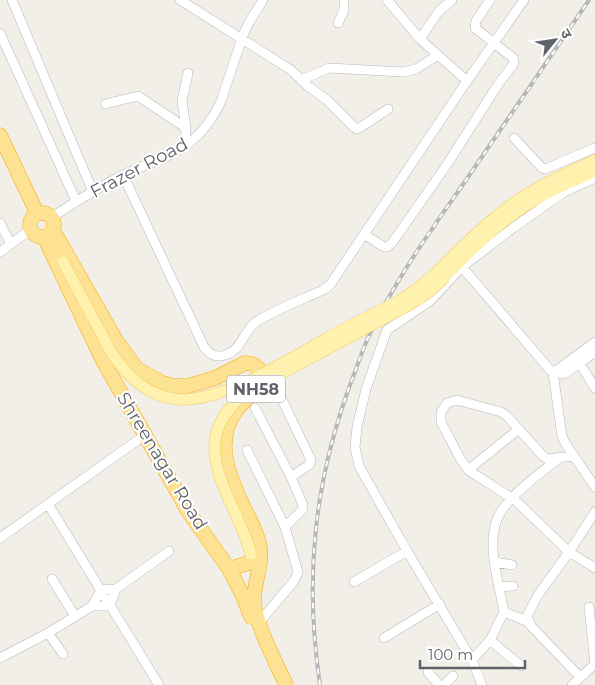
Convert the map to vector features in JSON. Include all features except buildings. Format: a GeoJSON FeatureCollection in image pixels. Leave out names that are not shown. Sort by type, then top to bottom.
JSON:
{"type":"FeatureCollection","features":[{"type":"Feature","properties":{"kind":"highway"},"geometry":{"type":"LineString","coordinates":[[0,135],[37,213]]}},
{"type":"Feature","properties":{"kind":"highway"},"geometry":{"type":"LineString","coordinates":[[37,213],[45,213],[49,230],[36,236],[30,230],[31,219],[37,213]]}},
{"type":"Feature","properties":{"kind":"highway","name":"Shreenagar Road"},"geometry":{"type":"LineString","coordinates":[[49,230],[117,342],[129,360],[145,375],[168,385],[188,386],[214,378],[245,363],[251,363],[259,368],[262,381],[236,412],[229,424],[225,437],[224,452],[231,478],[259,543],[260,549],[254,564],[254,602],[257,625],[277,685]]}},
{"type":"Feature","properties":{"kind":"highway","name":"Shreenagar Road"},"geometry":{"type":"LineString","coordinates":[[49,230],[102,359],[188,511],[229,569],[286,685]]}},
{"type":"Feature","properties":{"kind":"highway"},"geometry":{"type":"LineString","coordinates":[[229,569],[254,564]]}},
{"type":"Feature","properties":{"kind":"main road"},"geometry":{"type":"LineString","coordinates":[[49,230],[111,352],[131,378],[158,396],[176,399],[205,398],[260,374],[401,300],[431,277],[508,208],[542,186],[594,164]]}},
{"type":"Feature","properties":{"kind":"main road"},"geometry":{"type":"LineString","coordinates":[[254,564],[216,467],[215,439],[219,426],[230,410],[249,392],[429,292],[475,247],[521,209],[594,164]]}},
{"type":"Feature","properties":{"kind":"street"},"geometry":{"type":"LineString","coordinates":[[12,0],[97,189]]}},
{"type":"Feature","properties":{"kind":"street"},"geometry":{"type":"LineString","coordinates":[[180,0],[291,70],[328,100],[354,127],[357,128],[388,109]]}},
{"type":"Feature","properties":{"kind":"street","name":"Frazer Road"},"geometry":{"type":"LineString","coordinates":[[49,230],[76,202],[123,175],[152,164],[186,146],[204,130],[221,101],[248,24],[263,0]]}},
{"type":"Feature","properties":{"kind":"street"},"geometry":{"type":"LineString","coordinates":[[338,23],[344,10],[344,0]]}},
{"type":"Feature","properties":{"kind":"street"},"geometry":{"type":"LineString","coordinates":[[386,0],[420,39],[467,81]]}},
{"type":"Feature","properties":{"kind":"street"},"geometry":{"type":"LineString","coordinates":[[420,39],[439,11],[452,0]]}},
{"type":"Feature","properties":{"kind":"street"},"geometry":{"type":"LineString","coordinates":[[364,235],[384,247],[390,246],[513,65],[513,58],[477,31],[474,25],[490,0]]}},
{"type":"Feature","properties":{"kind":"street"},"geometry":{"type":"LineString","coordinates":[[123,175],[204,347],[212,355],[226,355],[232,352],[256,323],[324,290],[330,285],[467,81],[524,0]]}},
{"type":"Feature","properties":{"kind":"street"},"geometry":{"type":"LineString","coordinates":[[0,33],[76,202]]}},
{"type":"Feature","properties":{"kind":"street"},"geometry":{"type":"LineString","coordinates":[[301,80],[329,68],[403,72],[416,70],[438,55]]}},
{"type":"Feature","properties":{"kind":"street"},"geometry":{"type":"LineString","coordinates":[[186,146],[186,128],[182,100],[188,73]]}},
{"type":"Feature","properties":{"kind":"street"},"geometry":{"type":"LineString","coordinates":[[105,104],[138,96],[186,128]]}},
{"type":"Feature","properties":{"kind":"street"},"geometry":{"type":"LineString","coordinates":[[514,138],[545,170],[595,148]]}},
{"type":"Feature","properties":{"kind":"street"},"geometry":{"type":"LineString","coordinates":[[482,685],[472,660],[359,466],[355,447],[356,427],[366,389],[387,330],[430,301],[462,267],[513,228],[564,192],[595,178]]}},
{"type":"Feature","properties":{"kind":"street"},"geometry":{"type":"LineString","coordinates":[[0,223],[11,244]]}},
{"type":"Feature","properties":{"kind":"street"},"geometry":{"type":"LineString","coordinates":[[0,252],[30,230]]}},
{"type":"Feature","properties":{"kind":"street"},"geometry":{"type":"LineString","coordinates":[[462,267],[553,372],[566,373],[595,352]]}},
{"type":"Feature","properties":{"kind":"street"},"geometry":{"type":"LineString","coordinates":[[553,372],[595,342]]}},
{"type":"Feature","properties":{"kind":"street"},"geometry":{"type":"LineString","coordinates":[[580,364],[595,388]]}},
{"type":"Feature","properties":{"kind":"street"},"geometry":{"type":"LineString","coordinates":[[553,372],[562,436],[595,487]]}},
{"type":"Feature","properties":{"kind":"street"},"geometry":{"type":"LineString","coordinates":[[276,387],[311,460],[309,465],[291,477]]}},
{"type":"Feature","properties":{"kind":"street"},"geometry":{"type":"LineString","coordinates":[[574,456],[550,459],[543,456],[519,428],[501,412],[456,400],[447,403],[441,412],[441,422],[468,470],[511,499],[569,552],[595,568]]}},
{"type":"Feature","properties":{"kind":"street"},"geometry":{"type":"LineString","coordinates":[[255,408],[291,477],[303,509],[285,528]]}},
{"type":"Feature","properties":{"kind":"street"},"geometry":{"type":"LineString","coordinates":[[468,470],[519,428]]}},
{"type":"Feature","properties":{"kind":"street"},"geometry":{"type":"LineString","coordinates":[[0,538],[145,435]]}},
{"type":"Feature","properties":{"kind":"street"},"geometry":{"type":"LineString","coordinates":[[246,450],[285,528],[298,572],[297,576],[257,625]]}},
{"type":"Feature","properties":{"kind":"street"},"geometry":{"type":"LineString","coordinates":[[472,660],[490,640],[504,612],[495,562],[493,531],[501,510],[511,499],[559,458]]}},
{"type":"Feature","properties":{"kind":"street"},"geometry":{"type":"LineString","coordinates":[[48,504],[158,682],[147,685]]}},
{"type":"Feature","properties":{"kind":"street"},"geometry":{"type":"LineString","coordinates":[[528,622],[527,616],[538,595],[595,512]]}},
{"type":"Feature","properties":{"kind":"street"},"geometry":{"type":"LineString","coordinates":[[101,590],[116,589],[169,550]]}},
{"type":"Feature","properties":{"kind":"street"},"geometry":{"type":"LineString","coordinates":[[354,582],[407,551]]}},
{"type":"Feature","properties":{"kind":"street"},"geometry":{"type":"LineString","coordinates":[[495,562],[512,565]]}},
{"type":"Feature","properties":{"kind":"street"},"geometry":{"type":"LineString","coordinates":[[52,579],[75,616]]}},
{"type":"Feature","properties":{"kind":"street"},"geometry":{"type":"LineString","coordinates":[[499,587],[513,586]]}},
{"type":"Feature","properties":{"kind":"street"},"geometry":{"type":"LineString","coordinates":[[110,606],[116,589]]}},
{"type":"Feature","properties":{"kind":"street"},"geometry":{"type":"LineString","coordinates":[[0,658],[48,633],[92,606],[101,590]]}},
{"type":"Feature","properties":{"kind":"street"},"geometry":{"type":"LineString","coordinates":[[384,638],[440,604]]}},
{"type":"Feature","properties":{"kind":"street"},"geometry":{"type":"LineString","coordinates":[[92,606],[110,606]]}},
{"type":"Feature","properties":{"kind":"street"},"geometry":{"type":"LineString","coordinates":[[572,685],[595,664],[589,607]]}},
{"type":"Feature","properties":{"kind":"street"},"geometry":{"type":"LineString","coordinates":[[504,612],[528,622],[580,677]]}},
{"type":"Feature","properties":{"kind":"street"},"geometry":{"type":"LineString","coordinates":[[48,633],[63,654]]}},
{"type":"Feature","properties":{"kind":"street"},"geometry":{"type":"LineString","coordinates":[[490,640],[520,666]]}},
{"type":"Feature","properties":{"kind":"street"},"geometry":{"type":"LineString","coordinates":[[428,672],[439,685]]}},
{"type":"Feature","properties":{"kind":"street"},"geometry":{"type":"LineString","coordinates":[[444,685],[453,676]]}},
{"type":"Feature","properties":{"kind":"railway"},"geometry":{"type":"LineString","coordinates":[[320,685],[313,606],[313,567],[316,529],[329,453],[340,415],[364,348],[378,318],[412,259],[589,0]]}}]}
